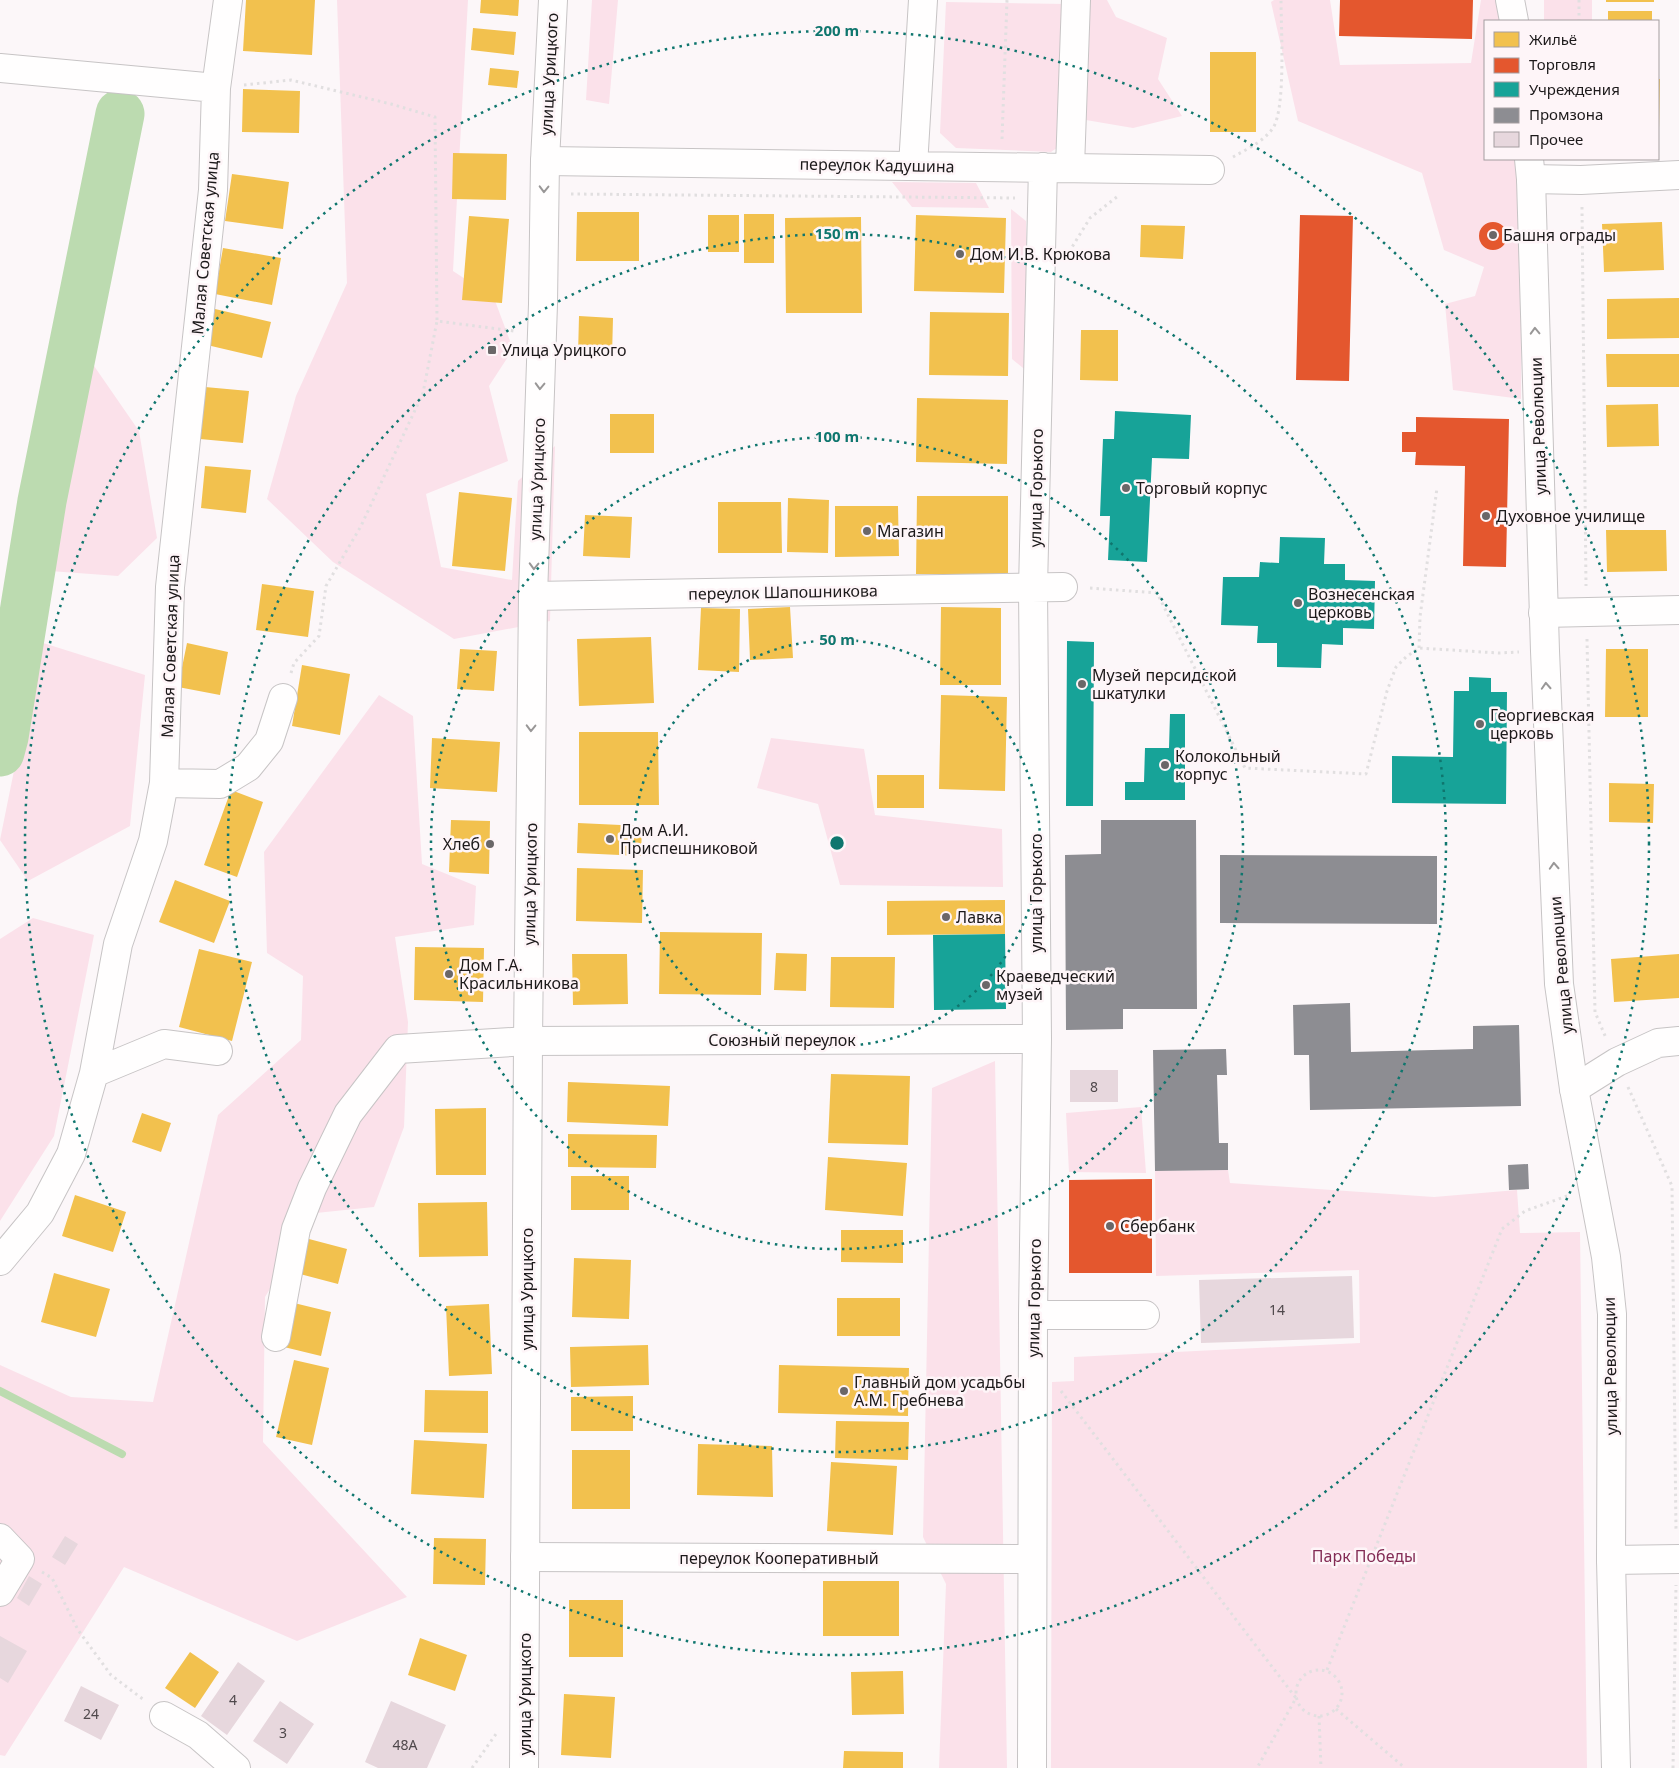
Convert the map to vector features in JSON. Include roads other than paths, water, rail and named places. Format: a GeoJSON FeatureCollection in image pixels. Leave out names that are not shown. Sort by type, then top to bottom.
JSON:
{"type":"FeatureCollection","features":[{"type":"Feature","properties":{"kind":"street","name":"Малая Советская улица"},"geometry":{"type":"LineString","coordinates":[[0,1261],[40,1213],[71,1154],[94,1073],[118,944],[153,841],[164,783],[170,587],[213,190],[216,88],[228,0]]}},
{"type":"Feature","properties":{"kind":"street","name":"улица Урицкого"},"geometry":{"type":"LineString","coordinates":[[524,1768],[532,596],[543,304],[544,161],[553,0]]}},
{"type":"Feature","properties":{"kind":"street"},"geometry":{"type":"LineString","coordinates":[[913,166],[922,0]]}},
{"type":"Feature","properties":{"kind":"street"},"geometry":{"type":"LineString","coordinates":[[1070,167],[1076,0]]}},
{"type":"Feature","properties":{"kind":"street"},"geometry":{"type":"LineString","coordinates":[[1510,0],[1514,20]]}},
{"type":"Feature","properties":{"kind":"street"},"geometry":{"type":"LineString","coordinates":[[0,68],[216,88]]}},
{"type":"Feature","properties":{"kind":"street","name":"переулок Кадушина"},"geometry":{"type":"LineString","coordinates":[[544,161],[1210,170]]}},
{"type":"Feature","properties":{"kind":"street","name":"улица Горького"},"geometry":{"type":"LineString","coordinates":[[1032,1768],[1037,1038],[1033,588],[1043,167]]}},
{"type":"Feature","properties":{"kind":"street"},"geometry":{"type":"LineString","coordinates":[[1530,169],[1581,180],[1679,175]]}},
{"type":"Feature","properties":{"kind":"street","name":"улица Революции"},"geometry":{"type":"LineString","coordinates":[[1530,169],[1543,613],[1559,984],[1574,1088],[1606,1257],[1612,1314],[1611,1560],[1616,1768]]}},
{"type":"Feature","properties":{"kind":"street","name":"переулок Шапошникова"},"geometry":{"type":"LineString","coordinates":[[532,596],[1063,587]]}},
{"type":"Feature","properties":{"kind":"street"},"geometry":{"type":"LineString","coordinates":[[1543,613],[1679,610]]}},
{"type":"Feature","properties":{"kind":"street"},"geometry":{"type":"LineString","coordinates":[[164,783],[220,784],[248,767],[269,741],[283,698]]}},
{"type":"Feature","properties":{"kind":"street","name":"Союзный переулок"},"geometry":{"type":"LineString","coordinates":[[276,1337],[296,1229],[312,1188],[348,1114],[398,1049],[528,1041],[1037,1038]]}},
{"type":"Feature","properties":{"kind":"street"},"geometry":{"type":"LineString","coordinates":[[1574,1088],[1617,1062],[1658,1043],[1679,1041]]}},
{"type":"Feature","properties":{"kind":"street"},"geometry":{"type":"LineString","coordinates":[[94,1073],[164,1044],[218,1051]]}},
{"type":"Feature","properties":{"kind":"street"},"geometry":{"type":"LineString","coordinates":[[1034,1315],[1145,1315]]}},
{"type":"Feature","properties":{"kind":"street"},"geometry":{"type":"LineString","coordinates":[[0,1538],[20,1559],[0,1592]]}},
{"type":"Feature","properties":{"kind":"street","name":"переулок Кооперативный"},"geometry":{"type":"LineString","coordinates":[[526,1557],[1032,1560]]}},
{"type":"Feature","properties":{"kind":"street"},"geometry":{"type":"LineString","coordinates":[[1611,1560],[1678,1559]]}},
{"type":"Feature","properties":{"kind":"street"},"geometry":{"type":"LineString","coordinates":[[164,1716],[198,1735],[236,1768]]}},
{"type":"Feature","properties":{"kind":"waterway"},"geometry":{"type":"LineString","coordinates":[[0,752],[42,501],[120,114]]}},
{"type":"Feature","properties":{"kind":"waterway"},"geometry":{"type":"LineString","coordinates":[[0,1391],[122,1454]]}},
{"type":"Feature","properties":{"kind":"place","name":"Башня ограды"},"geometry":{"type":"Point","coordinates":[1493,235]}},
{"type":"Feature","properties":{"kind":"place","name":"Дом И.В. Крюкова"},"geometry":{"type":"Point","coordinates":[960,254]}},
{"type":"Feature","properties":{"kind":"place","name":"Улица Урицкого"},"geometry":{"type":"Point","coordinates":[492,350]}},
{"type":"Feature","properties":{"kind":"place","name":"Торговый корпус"},"geometry":{"type":"Point","coordinates":[1126,488]}},
{"type":"Feature","properties":{"kind":"place","name":"Духовное училище"},"geometry":{"type":"Point","coordinates":[1486,516]}},
{"type":"Feature","properties":{"kind":"place","name":"Магазин"},"geometry":{"type":"Point","coordinates":[867,531]}},
{"type":"Feature","properties":{"kind":"place","name":"Вознесенская церковь"},"geometry":{"type":"Point","coordinates":[1298,603]}},
{"type":"Feature","properties":{"kind":"place","name":"Музей персидской шкатулки"},"geometry":{"type":"Point","coordinates":[1082,684]}},
{"type":"Feature","properties":{"kind":"place","name":"Георгиевская церковь"},"geometry":{"type":"Point","coordinates":[1480,724]}},
{"type":"Feature","properties":{"kind":"place","name":"Колокольный корпус"},"geometry":{"type":"Point","coordinates":[1165,765]}},
{"type":"Feature","properties":{"kind":"place","name":"Дом А.И. Приспешниковой"},"geometry":{"type":"Point","coordinates":[610,839]}},
{"type":"Feature","properties":{"kind":"place","name":"Хлеб"},"geometry":{"type":"Point","coordinates":[490,844]}},
{"type":"Feature","properties":{"kind":"place","name":"Лавка"},"geometry":{"type":"Point","coordinates":[946,917]}},
{"type":"Feature","properties":{"kind":"place","name":"Дом Г.А. Красильникова"},"geometry":{"type":"Point","coordinates":[449,974]}},
{"type":"Feature","properties":{"kind":"place","name":"Краеведческий музей"},"geometry":{"type":"Point","coordinates":[986,985]}},
{"type":"Feature","properties":{"kind":"place","name":"Сбербанк"},"geometry":{"type":"Point","coordinates":[1110,1226]}},
{"type":"Feature","properties":{"kind":"place","name":"Главный дом усадьбы А.М. Гребнева"},"geometry":{"type":"Point","coordinates":[844,1391]}},
{"type":"Feature","properties":{"kind":"park label","name":"Парк Победы"},"geometry":{"type":"Point","coordinates":[1364,1556]}}]}
